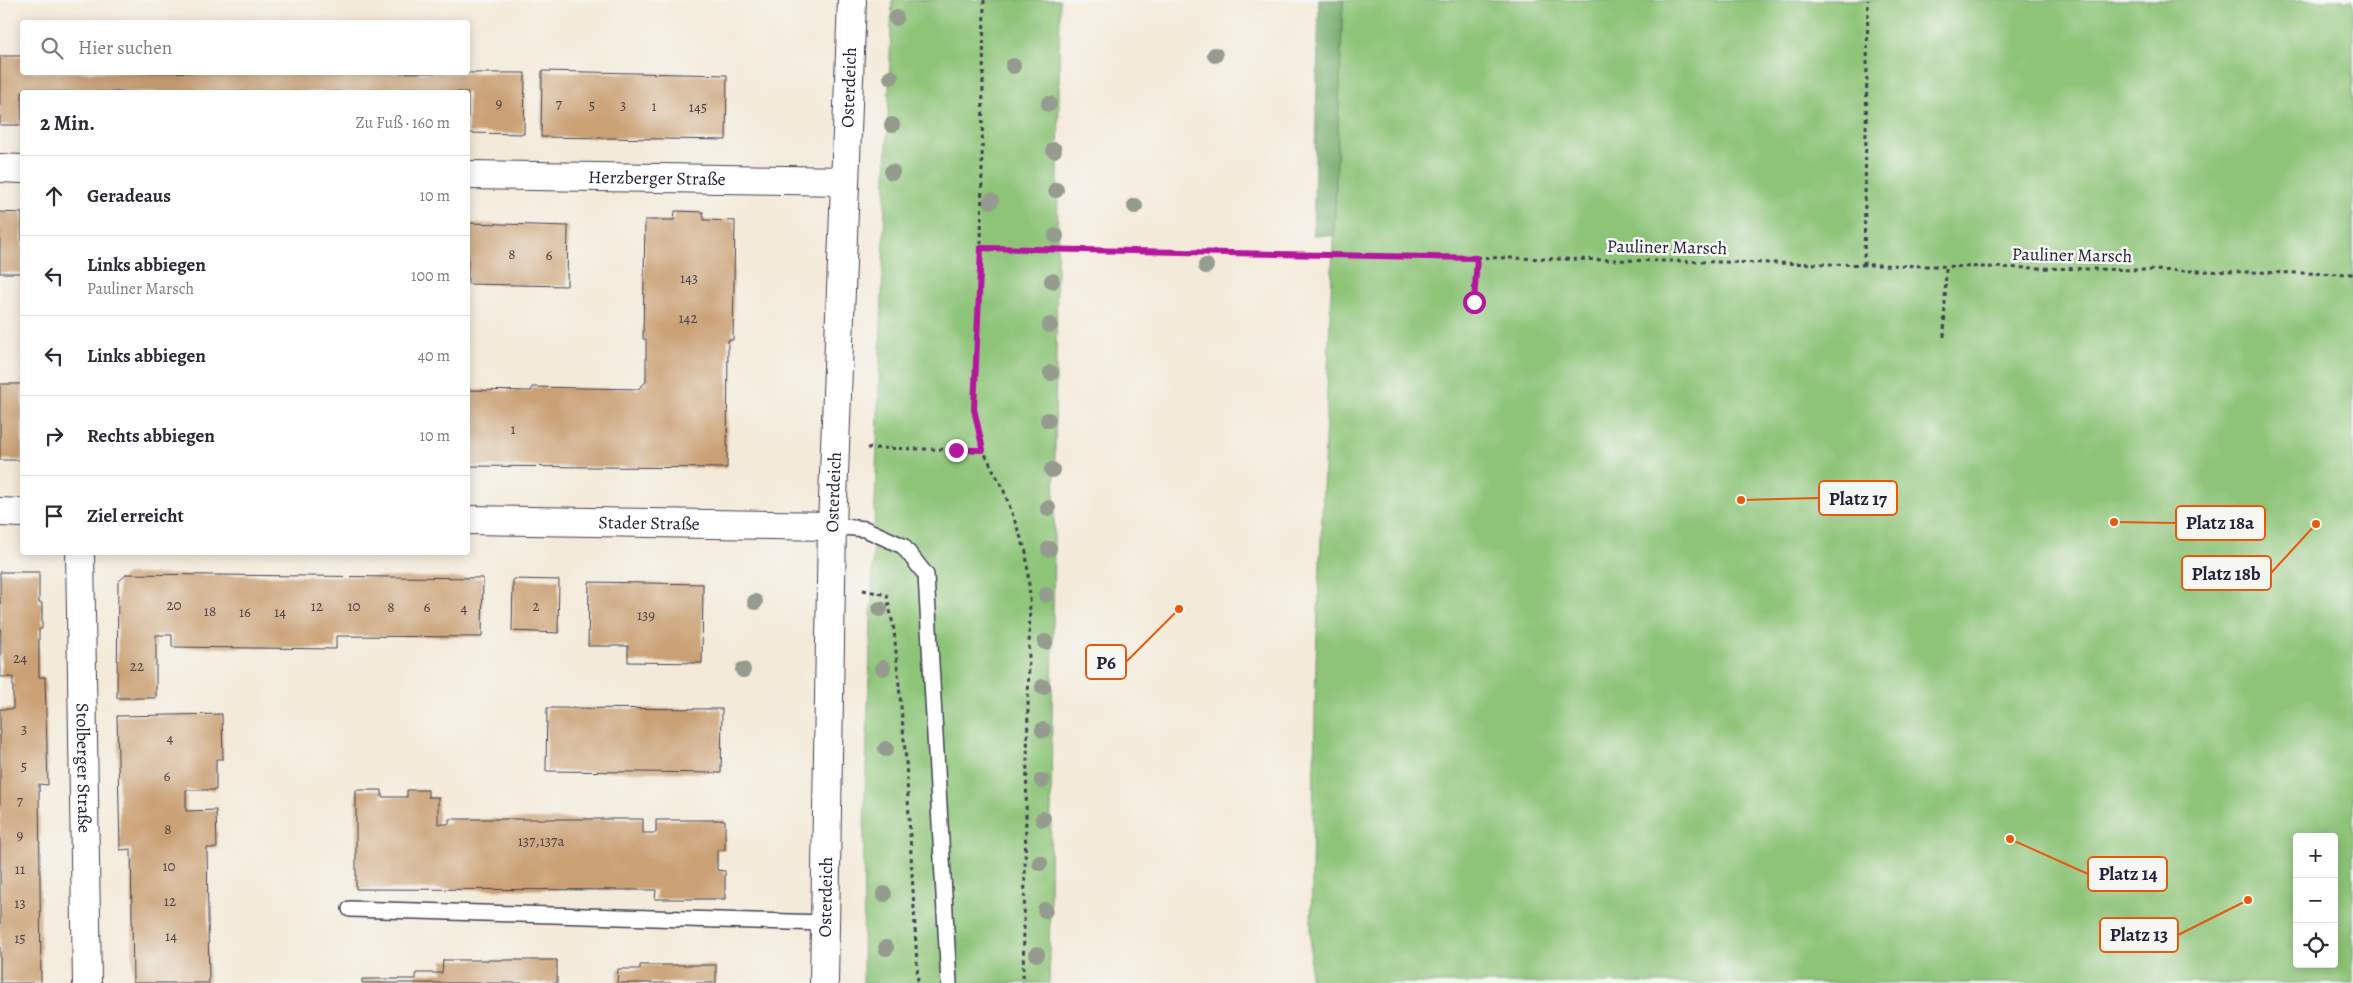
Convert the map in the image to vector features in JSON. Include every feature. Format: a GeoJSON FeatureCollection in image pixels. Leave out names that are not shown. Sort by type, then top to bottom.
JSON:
{"type":"FeatureCollection","features":[{"type":"Feature","properties":{"kind":"street","name":"Osterdeich"},"geometry":{"type":"LineString","coordinates":[[824,983],[832,526],[852,0]]}},
{"type":"Feature","properties":{"kind":"street"},"geometry":{"type":"LineString","coordinates":[[0,168],[20,169]]}},
{"type":"Feature","properties":{"kind":"street","name":"Herzberger Straße"},"geometry":{"type":"LineString","coordinates":[[470,175],[845,181]]}},
{"type":"Feature","properties":{"kind":"street"},"geometry":{"type":"LineString","coordinates":[[0,512],[20,513]]}},
{"type":"Feature","properties":{"kind":"street","name":"Stader Straße"},"geometry":{"type":"LineString","coordinates":[[470,520],[832,526]]}},
{"type":"Feature","properties":{"kind":"street","name":"Stolberger Straße"},"geometry":{"type":"LineString","coordinates":[[80,555],[87,983]]}},
{"type":"Feature","properties":{"kind":"lane"},"geometry":{"type":"LineString","coordinates":[[832,526],[865,529],[903,546],[926,575],[949,983]]}},
{"type":"Feature","properties":{"kind":"lane"},"geometry":{"type":"LineString","coordinates":[[350,909],[825,923]]}},
{"type":"Feature","properties":{"kind":"path"},"geometry":{"type":"LineString","coordinates":[[984,0],[981,248],[974,409],[983,450],[1004,491],[1026,552],[1030,597],[1023,983]]}},
{"type":"Feature","properties":{"kind":"path"},"geometry":{"type":"LineString","coordinates":[[1864,265],[1868,0]]}},
{"type":"Feature","properties":{"kind":"path","name":"Pauliner Marsch"},"geometry":{"type":"LineString","coordinates":[[981,248],[2353,274]]}},
{"type":"Feature","properties":{"kind":"path"},"geometry":{"type":"LineString","coordinates":[[1474,303],[1477,258]]}},
{"type":"Feature","properties":{"kind":"path"},"geometry":{"type":"LineString","coordinates":[[1944,337],[1946,266]]}},
{"type":"Feature","properties":{"kind":"path"},"geometry":{"type":"LineString","coordinates":[[866,448],[983,450]]}},
{"type":"Feature","properties":{"kind":"path"},"geometry":{"type":"LineString","coordinates":[[862,590],[887,595],[894,630],[906,761],[918,983]]}},
{"type":"Feature","properties":{"kind":"green space"},"geometry":{"type":"Polygon","coordinates":[[[892,0],[1060,0],[1049,983],[863,983],[864,827],[892,0]]]}},
{"type":"Feature","properties":{"kind":"green space"},"geometry":{"type":"Polygon","coordinates":[[[1319,0],[1343,0],[1334,236],[1313,235],[1319,0]]]}},
{"type":"Feature","properties":{"kind":"green space"},"geometry":{"type":"Polygon","coordinates":[[[1343,0],[2353,0],[2353,983],[1310,983],[1316,662],[1343,0]]]}},
{"type":"Feature","properties":{"kind":"building"},"geometry":{"type":"Polygon","coordinates":[[[0,56],[20,56],[20,75],[470,75],[470,73],[525,73],[524,134],[470,133],[470,90],[20,90],[20,125],[0,125],[0,56]]]}},
{"type":"Feature","properties":{"kind":"building"},"geometry":{"type":"Polygon","coordinates":[[[542,71],[727,75],[726,140],[541,137],[542,71]]]}},
{"type":"Feature","properties":{"kind":"building"},"geometry":{"type":"Polygon","coordinates":[[[675,211],[703,212],[704,220],[735,221],[733,340],[728,340],[727,468],[470,466],[470,390],[532,391],[532,387],[638,389],[646,382],[646,339],[643,339],[645,220],[674,220],[675,211]]]}},
{"type":"Feature","properties":{"kind":"building"},"geometry":{"type":"Polygon","coordinates":[[[0,212],[20,213],[20,273],[0,273],[0,212]]]}},
{"type":"Feature","properties":{"kind":"building"},"geometry":{"type":"Polygon","coordinates":[[[470,223],[568,226],[567,286],[470,284],[470,223]]]}},
{"type":"Feature","properties":{"kind":"building"},"geometry":{"type":"Polygon","coordinates":[[[0,384],[20,384],[20,460],[0,460],[0,384]]]}},
{"type":"Feature","properties":{"kind":"building"},"geometry":{"type":"Polygon","coordinates":[[[0,572],[39,572],[39,603],[42,603],[42,629],[39,629],[39,677],[45,677],[48,785],[39,784],[41,983],[0,983],[0,709],[13,709],[13,677],[1,677],[0,572]]]}},
{"type":"Feature","properties":{"kind":"building"},"geometry":{"type":"Polygon","coordinates":[[[127,574],[483,578],[482,637],[336,636],[336,649],[172,647],[172,635],[156,635],[156,698],[117,698],[118,582],[127,574]]]}},
{"type":"Feature","properties":{"kind":"building"},"geometry":{"type":"Polygon","coordinates":[[[513,579],[559,580],[558,633],[512,631],[513,579]]]}},
{"type":"Feature","properties":{"kind":"building"},"geometry":{"type":"Polygon","coordinates":[[[589,582],[703,584],[702,663],[628,662],[628,646],[588,646],[589,582]]]}},
{"type":"Feature","properties":{"kind":"building"},"geometry":{"type":"Polygon","coordinates":[[[547,708],[722,709],[721,773],[546,771],[547,708]]]}},
{"type":"Feature","properties":{"kind":"building"},"geometry":{"type":"Polygon","coordinates":[[[222,714],[223,759],[216,759],[216,790],[186,790],[186,811],[216,810],[217,848],[207,848],[209,983],[133,983],[131,849],[120,850],[117,716],[222,714]]]}},
{"type":"Feature","properties":{"kind":"building"},"geometry":{"type":"Polygon","coordinates":[[[356,790],[382,790],[382,797],[407,797],[407,790],[428,790],[428,797],[438,797],[438,824],[449,824],[449,819],[643,819],[643,833],[656,833],[656,820],[725,820],[725,850],[717,850],[717,870],[725,871],[725,899],[655,899],[656,890],[356,889],[356,790]]]}},
{"type":"Feature","properties":{"kind":"building"},"geometry":{"type":"Polygon","coordinates":[[[443,960],[557,960],[557,983],[362,983],[362,979],[416,979],[416,973],[442,973],[443,960]]]}},
{"type":"Feature","properties":{"kind":"building"},"geometry":{"type":"Polygon","coordinates":[[[640,965],[716,965],[716,983],[617,983],[618,969],[640,969],[640,965]]]}},
{"type":"Feature","properties":{"kind":"place","name":"Platz 17"},"geometry":{"type":"Point","coordinates":[1741,500]}},
{"type":"Feature","properties":{"kind":"place","name":"Platz 18a"},"geometry":{"type":"Point","coordinates":[2114,522]}},
{"type":"Feature","properties":{"kind":"place","name":"Platz 18b"},"geometry":{"type":"Point","coordinates":[2316,524]}},
{"type":"Feature","properties":{"kind":"place","name":"P6"},"geometry":{"type":"Point","coordinates":[1179,609]}},
{"type":"Feature","properties":{"kind":"place","name":"Platz 14"},"geometry":{"type":"Point","coordinates":[2010,839]}},
{"type":"Feature","properties":{"kind":"place","name":"Platz 13"},"geometry":{"type":"Point","coordinates":[2248,900]}},
{"type":"Feature","properties":{"kind":"route"},"geometry":{"type":"LineString","coordinates":[[956,450],[983,450],[974,409],[981,248],[1180,250],[1477,258],[1474,302]]}}]}
